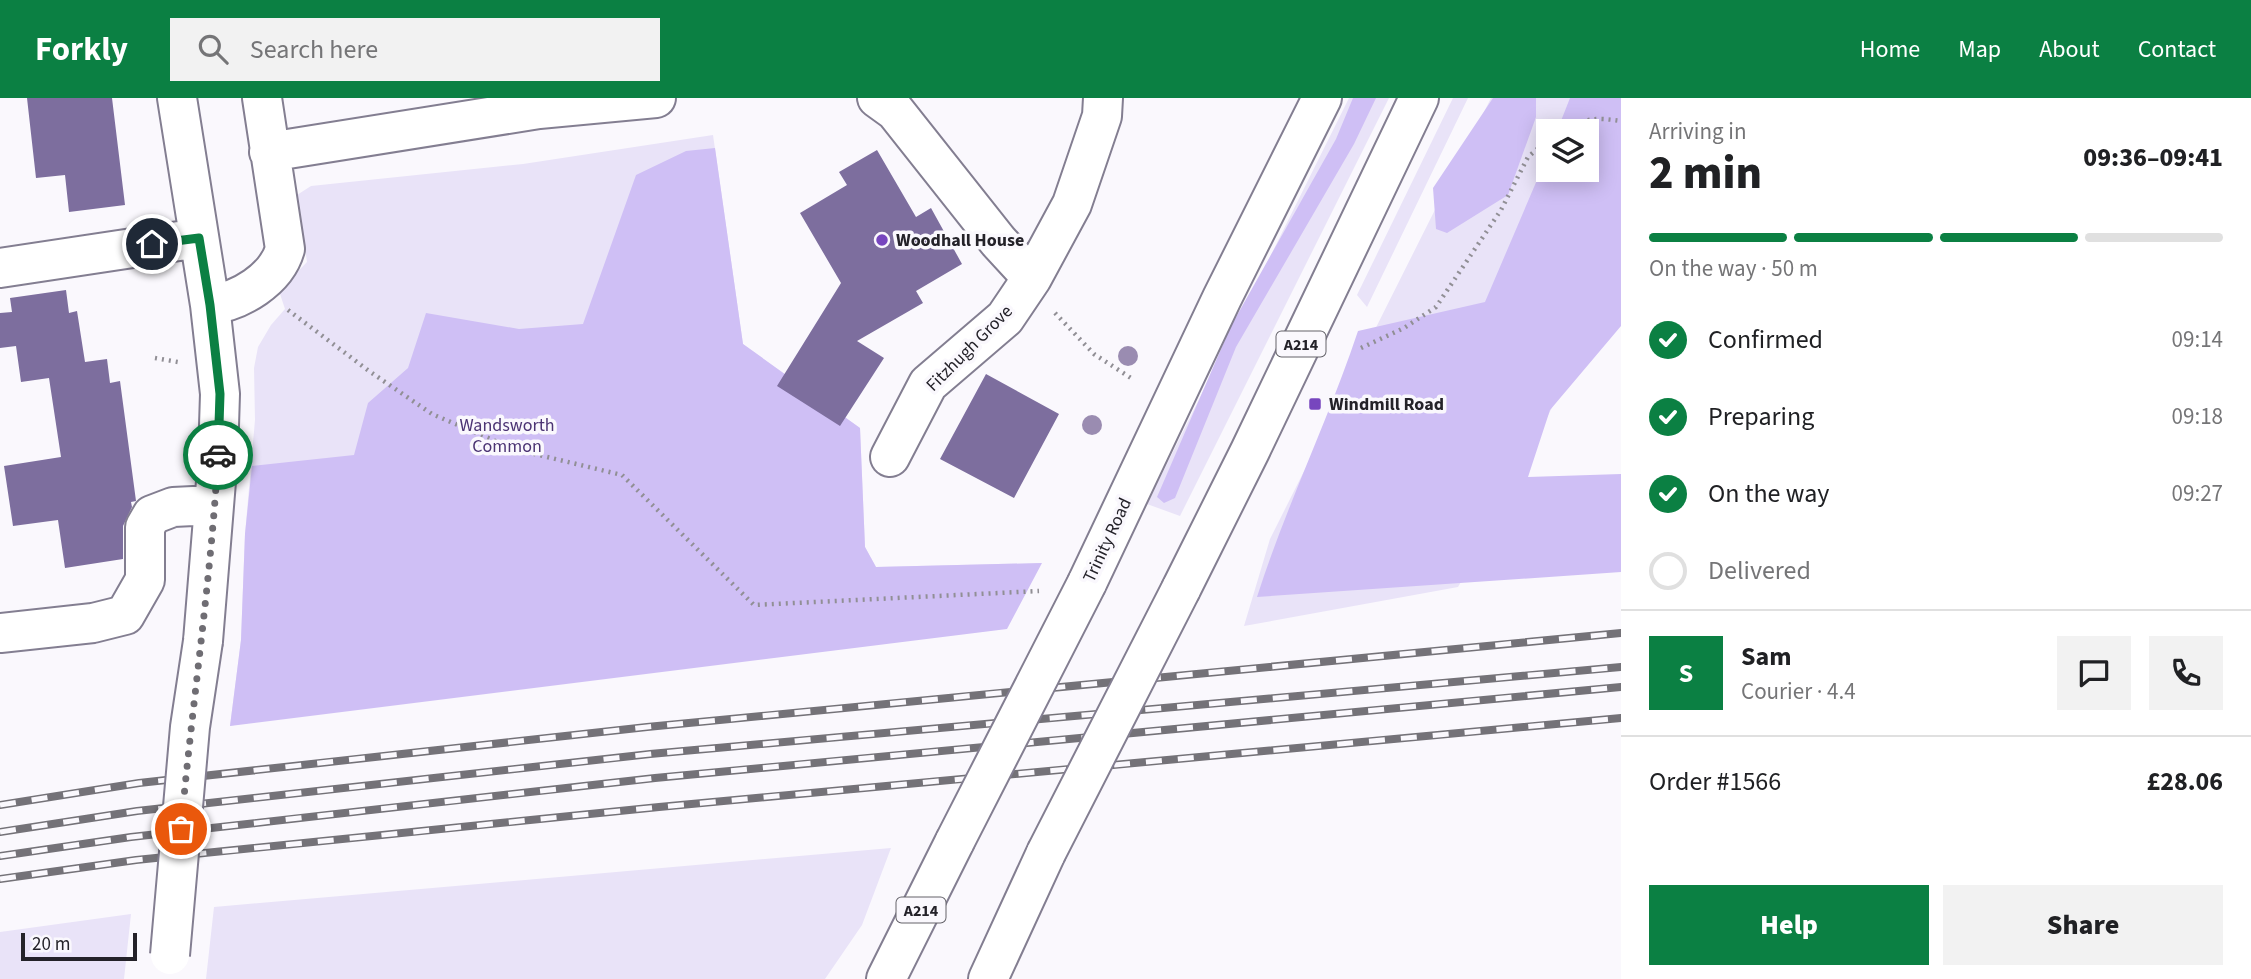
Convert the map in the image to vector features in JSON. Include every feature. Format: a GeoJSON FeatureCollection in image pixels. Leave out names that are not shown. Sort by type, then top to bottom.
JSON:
{"type":"FeatureCollection","features":[{"type":"Feature","properties":{"kind":"main road"},"geometry":{"type":"LineString","coordinates":[[169,967],[190,727],[203,641],[220,394],[210,305],[177,98]]}},
{"type":"Feature","properties":{"kind":"main road"},"geometry":{"type":"LineString","coordinates":[[210,305],[227,302],[258,285],[272,272],[285,249],[262,98]]}},
{"type":"Feature","properties":{"kind":"main road"},"geometry":{"type":"LineString","coordinates":[[269,152],[538,109],[656,98]]}},
{"type":"Feature","properties":{"kind":"main road"},"geometry":{"type":"LineString","coordinates":[[877,98],[895,111],[1031,281]]}},
{"type":"Feature","properties":{"kind":"main road","name":"Fitzhugh Grove"},"geometry":{"type":"LineString","coordinates":[[890,457],[928,384],[1005,317],[1031,281],[1072,204],[1102,116],[1103,98]]}},
{"type":"Feature","properties":{"kind":"main road","name":"Trinity Road"},"geometry":{"type":"LineString","coordinates":[[887,979],[1087,583],[1222,298],[1322,98]]}},
{"type":"Feature","properties":{"kind":"main road","name":"A214"},"geometry":{"type":"LineString","coordinates":[[988,979],[1046,853],[1256,438],[1419,98]]}},
{"type":"Feature","properties":{"kind":"main road"},"geometry":{"type":"LineString","coordinates":[[0,268],[199,238]]}},
{"type":"Feature","properties":{"kind":"main road"},"geometry":{"type":"LineString","coordinates":[[0,632],[93,623],[125,615],[145,580],[145,527],[152,515],[173,507],[214,505]]}},
{"type":"Feature","properties":{"kind":"path"},"geometry":{"type":"LineString","coordinates":[[1588,119],[1595,117],[1621,121]]}},
{"type":"Feature","properties":{"kind":"path"},"geometry":{"type":"LineString","coordinates":[[1361,348],[1404,328],[1436,307],[1501,210],[1528,157],[1536,150]]}},
{"type":"Feature","properties":{"kind":"path"},"geometry":{"type":"LineString","coordinates":[[1031,281],[1094,355],[1134,380]]}},
{"type":"Feature","properties":{"kind":"path"},"geometry":{"type":"LineString","coordinates":[[258,285],[285,309],[432,414],[514,449],[622,475],[754,605],[1041,590]]}},
{"type":"Feature","properties":{"kind":"green space"},"geometry":{"type":"Polygon","coordinates":[[[1349,98],[1389,98],[1180,516],[1147,504],[1349,98]]]}},
{"type":"Feature","properties":{"kind":"green space"},"geometry":{"type":"Polygon","coordinates":[[[1353,98],[1376,98],[1354,144],[1236,347],[1175,498],[1164,503],[1157,497],[1231,326],[1336,139],[1353,98]]]}},
{"type":"Feature","properties":{"kind":"green space"},"geometry":{"type":"Polygon","coordinates":[[[1453,98],[1468,98],[1367,307],[1357,295],[1453,98]]]}},
{"type":"Feature","properties":{"kind":"green space"},"geometry":{"type":"Polygon","coordinates":[[[1491,98],[1621,98],[1621,270],[1487,537],[1458,587],[1244,626],[1270,539],[1491,98]]]}},
{"type":"Feature","properties":{"kind":"green space"},"geometry":{"type":"Polygon","coordinates":[[[1493,98],[1536,98],[1536,117],[1508,195],[1447,233],[1436,229],[1433,188],[1493,98]]]}},
{"type":"Feature","properties":{"kind":"green space"},"geometry":{"type":"Polygon","coordinates":[[[1570,98],[1621,98],[1621,326],[1550,410],[1528,477],[1621,474],[1621,572],[1257,597],[1358,331],[1485,302],[1536,182],[1599,182],[1599,119],[1562,119],[1570,98]]]}},
{"type":"Feature","properties":{"kind":"green space","name":"Wandsworth Common"},"geometry":{"type":"Polygon","coordinates":[[[713,135],[743,344],[860,428],[865,547],[876,567],[1042,563],[230,726],[241,640],[245,534],[255,420],[254,368],[258,347],[271,325],[285,309],[279,291],[307,262],[297,195],[311,186],[523,164],[713,135]]]}},
{"type":"Feature","properties":{"kind":"green space","name":"Wandsworth Common"},"geometry":{"type":"Polygon","coordinates":[[[715,148],[743,344],[860,428],[865,547],[876,567],[1042,563],[1007,629],[230,726],[241,640],[245,534],[252,466],[354,455],[368,403],[408,368],[426,313],[519,329],[583,324],[636,175],[686,151],[715,148]]]}},
{"type":"Feature","properties":{"kind":"green space"},"geometry":{"type":"Polygon","coordinates":[[[891,848],[862,925],[825,979],[206,979],[214,907],[891,848]]]}},
{"type":"Feature","properties":{"kind":"green space"},"geometry":{"type":"Polygon","coordinates":[[[131,914],[124,979],[0,979],[0,932],[131,914]]]}},
{"type":"Feature","properties":{"kind":"building"},"geometry":{"type":"Polygon","coordinates":[[[27,98],[112,98],[125,205],[69,212],[65,175],[36,178],[27,98]]]}},
{"type":"Feature","properties":{"kind":"building","name":"Woodhall House"},"geometry":{"type":"Polygon","coordinates":[[[877,150],[916,217],[931,208],[962,264],[916,291],[923,303],[857,341],[884,358],[840,426],[777,386],[841,283],[800,213],[847,185],[839,172],[877,150]]]}},
{"type":"Feature","properties":{"kind":"building"},"geometry":{"type":"Polygon","coordinates":[[[66,290],[69,313],[77,311],[85,362],[107,359],[110,383],[120,381],[136,501],[131,502],[132,507],[123,526],[123,559],[65,568],[58,520],[13,526],[4,466],[61,457],[49,378],[21,382],[16,346],[0,348],[0,313],[12,312],[10,298],[66,290]]]}},
{"type":"Feature","properties":{"kind":"building"},"geometry":{"type":"Polygon","coordinates":[[[986,374],[1059,414],[1014,498],[940,459],[986,374]]]}},
{"type":"Feature","properties":{"kind":"railway"},"geometry":{"type":"LineString","coordinates":[[0,805],[139,783],[647,727],[1621,633]]}},
{"type":"Feature","properties":{"kind":"railway"},"geometry":{"type":"LineString","coordinates":[[0,832],[137,811],[650,754],[1621,667]]}},
{"type":"Feature","properties":{"kind":"railway"},"geometry":{"type":"LineString","coordinates":[[0,856],[131,837],[655,778],[1621,687]]}},
{"type":"Feature","properties":{"kind":"railway"},"geometry":{"type":"LineString","coordinates":[[0,879],[136,860],[659,807],[1621,718]]}},
{"type":"Feature","properties":{"kind":"way so far"},"geometry":{"type":"LineString","coordinates":[[181,829],[190,727],[203,641],[218,455]]}},
{"type":"Feature","properties":{"kind":"place","name":"Woodhall House"},"geometry":{"type":"Point","coordinates":[882,240]}},
{"type":"Feature","properties":{"kind":"place","name":"Windmill Road"},"geometry":{"type":"Point","coordinates":[1315,404]}},
{"type":"Feature","properties":{"kind":"route"},"geometry":{"type":"LineString","coordinates":[[152,244],[199,238],[220,394],[218,455]]}}]}
